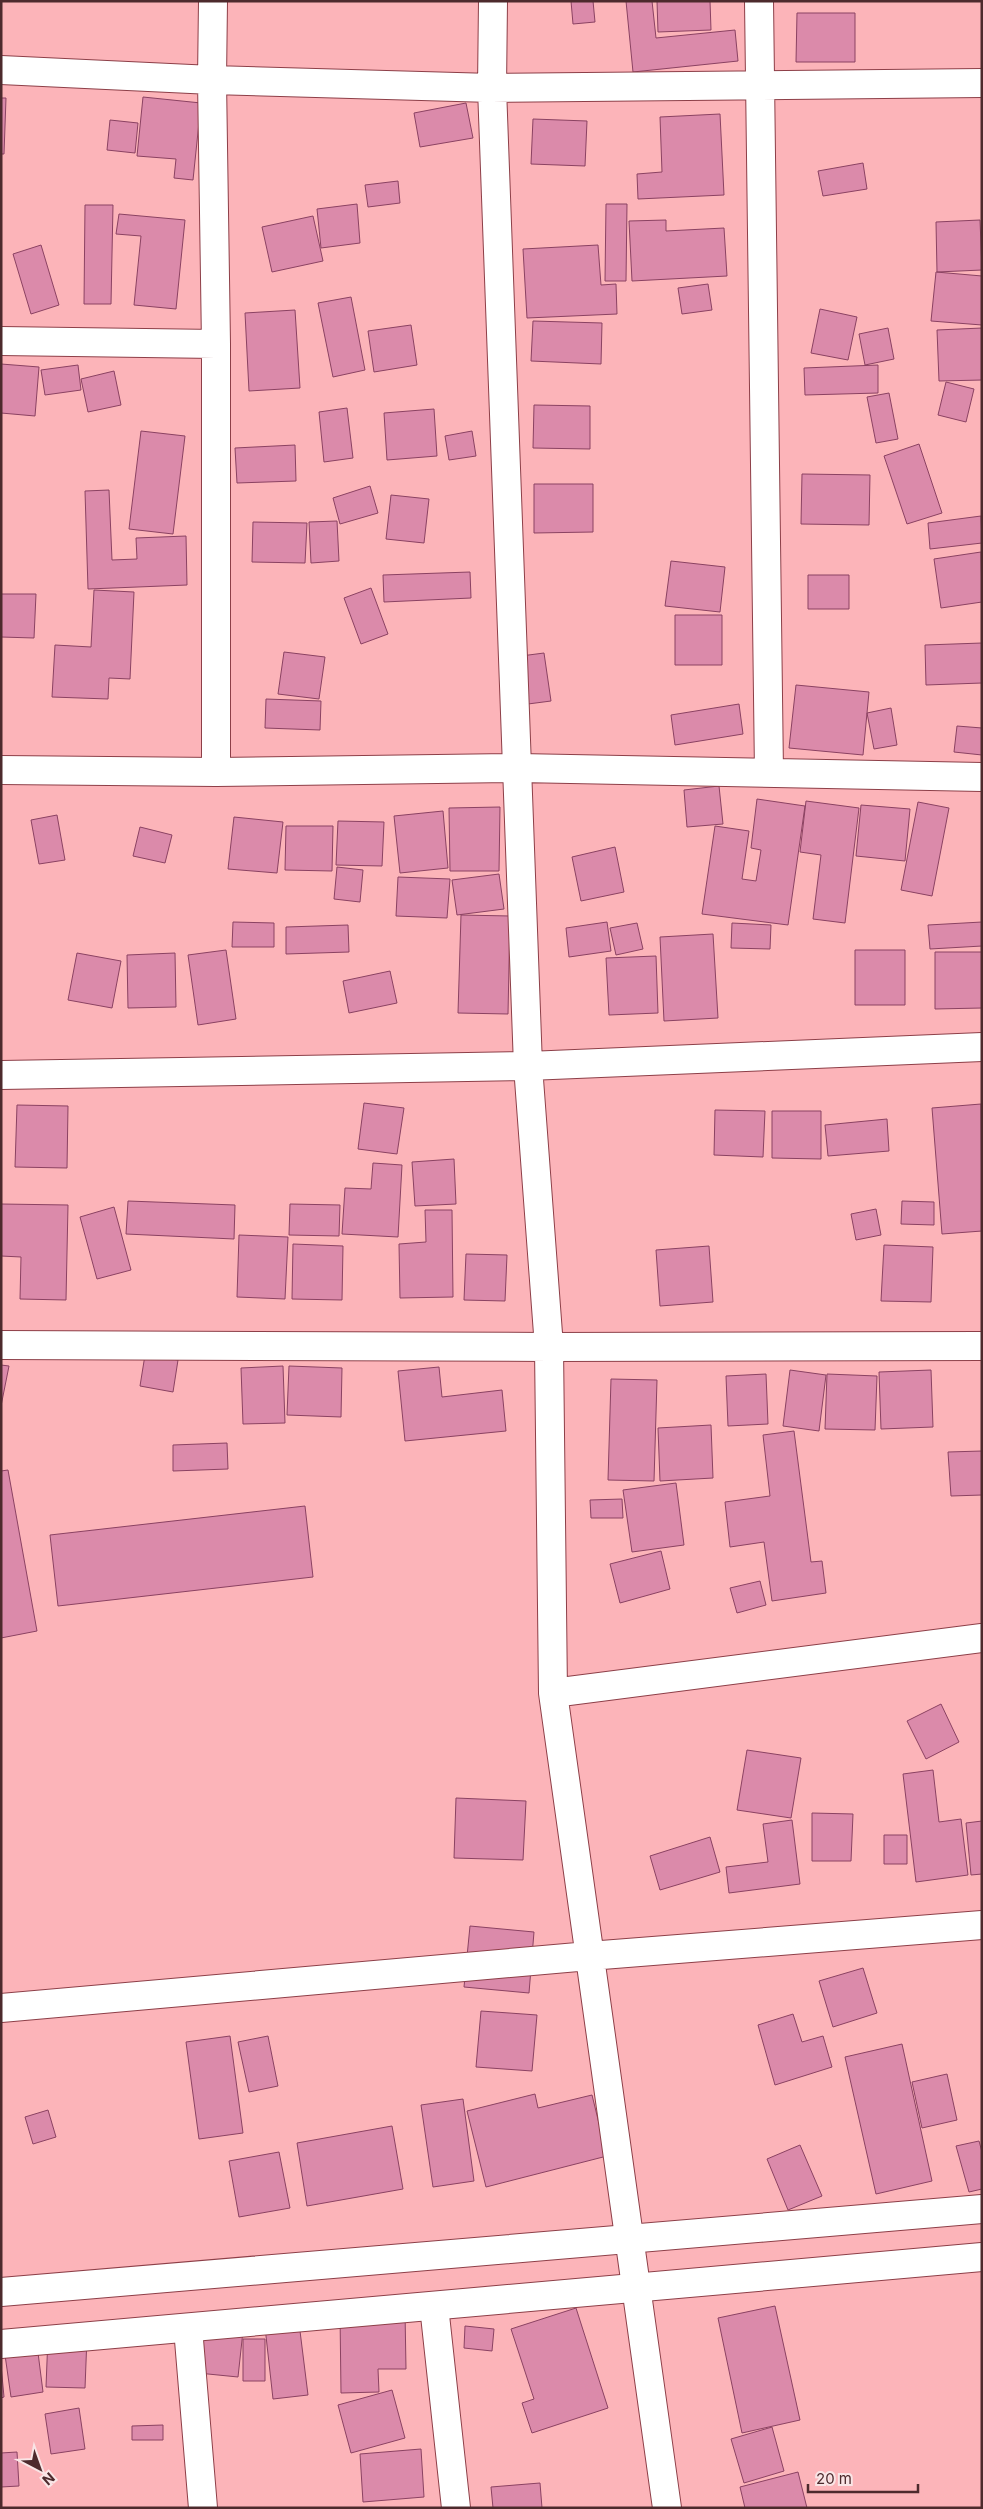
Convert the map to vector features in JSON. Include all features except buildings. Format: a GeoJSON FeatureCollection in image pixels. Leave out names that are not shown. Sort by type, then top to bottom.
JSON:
{"type":"FeatureCollection","features":[{"type":"Feature","properties":{"kind":"street"},"geometry":{"type":"LineString","coordinates":[[213,1],[212,80],[216,344],[216,772]]}},
{"type":"Feature","properties":{"kind":"street"},"geometry":{"type":"LineString","coordinates":[[493,1],[492,88],[519,768],[528,1066],[549,1347],[553,1693],[667,2508]]}},
{"type":"Feature","properties":{"kind":"street"},"geometry":{"type":"LineString","coordinates":[[759,1],[769,773]]}},
{"type":"Feature","properties":{"kind":"street"},"geometry":{"type":"LineString","coordinates":[[1,70],[212,80],[492,88],[982,83]]}},
{"type":"Feature","properties":{"kind":"street"},"geometry":{"type":"LineString","coordinates":[[1,341],[216,344]]}},
{"type":"Feature","properties":{"kind":"street"},"geometry":{"type":"LineString","coordinates":[[1,770],[216,772],[519,768],[982,777]]}},
{"type":"Feature","properties":{"kind":"street"},"geometry":{"type":"LineString","coordinates":[[1,1075],[528,1066],[982,1047]]}},
{"type":"Feature","properties":{"kind":"street"},"geometry":{"type":"LineString","coordinates":[[1,1345],[982,1346]]}},
{"type":"Feature","properties":{"kind":"street"},"geometry":{"type":"LineString","coordinates":[[553,1693],[982,1638]]}},
{"type":"Feature","properties":{"kind":"street"},"geometry":{"type":"LineString","coordinates":[[1,2008],[589,1956],[982,1925]]}},
{"type":"Feature","properties":{"kind":"street"},"geometry":{"type":"LineString","coordinates":[[1,2292],[982,2209]]}},
{"type":"Feature","properties":{"kind":"street"},"geometry":{"type":"LineString","coordinates":[[1,2344],[982,2257]]}},
{"type":"Feature","properties":{"kind":"street"},"geometry":{"type":"LineString","coordinates":[[434,2306],[456,2508]]}},
{"type":"Feature","properties":{"kind":"street"},"geometry":{"type":"LineString","coordinates":[[188,2328],[203,2508]]}}]}
